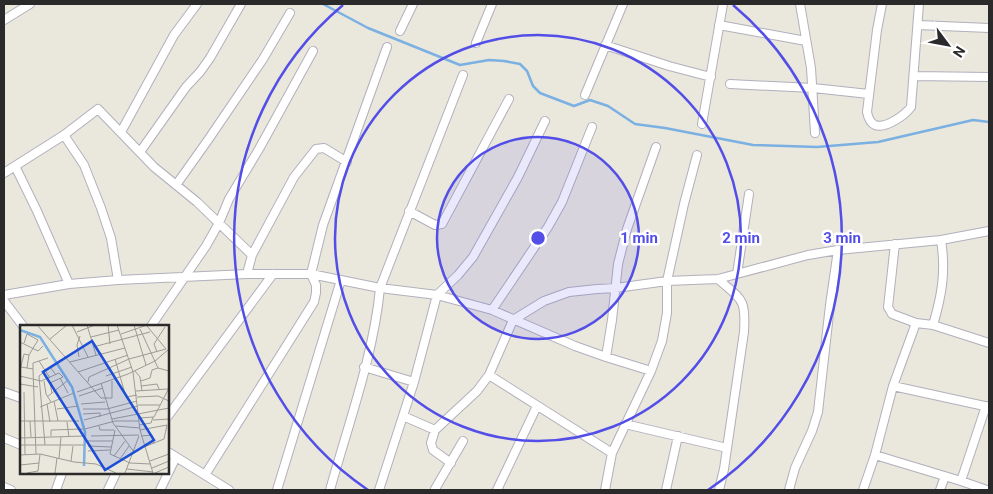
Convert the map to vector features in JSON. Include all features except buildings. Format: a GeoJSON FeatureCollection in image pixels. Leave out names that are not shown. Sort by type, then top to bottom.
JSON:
{"type":"FeatureCollection","features":[{"type":"Feature","properties":{"kind":"street"},"geometry":{"type":"LineString","coordinates":[[4,20],[30,4]]}},
{"type":"Feature","properties":{"kind":"street"},"geometry":{"type":"LineString","coordinates":[[121,132],[174,35],[196,4]]}},
{"type":"Feature","properties":{"kind":"street"},"geometry":{"type":"LineString","coordinates":[[140,152],[186,87],[210,58],[241,4]]}},
{"type":"Feature","properties":{"kind":"street"},"geometry":{"type":"LineString","coordinates":[[400,31],[413,4]]}},
{"type":"Feature","properties":{"kind":"street"},"geometry":{"type":"LineString","coordinates":[[476,43],[492,4]]}},
{"type":"Feature","properties":{"kind":"street"},"geometry":{"type":"LineString","coordinates":[[585,95],[623,4]]}},
{"type":"Feature","properties":{"kind":"street"},"geometry":{"type":"LineString","coordinates":[[702,124],[723,4]]}},
{"type":"Feature","properties":{"kind":"street"},"geometry":{"type":"LineString","coordinates":[[800,4],[814,88],[815,133]]}},
{"type":"Feature","properties":{"kind":"street"},"geometry":{"type":"LineString","coordinates":[[882,4],[876,30],[867,112],[869,120],[875,125],[881,126],[896,120],[911,107],[919,4]]}},
{"type":"Feature","properties":{"kind":"street"},"geometry":{"type":"LineString","coordinates":[[176,184],[263,59],[290,12]]}},
{"type":"Feature","properties":{"kind":"street"},"geometry":{"type":"LineString","coordinates":[[918,25],[989,28]]}},
{"type":"Feature","properties":{"kind":"street"},"geometry":{"type":"LineString","coordinates":[[719,26],[806,41]]}},
{"type":"Feature","properties":{"kind":"street"},"geometry":{"type":"LineString","coordinates":[[605,45],[669,66],[711,77]]}},
{"type":"Feature","properties":{"kind":"street"},"geometry":{"type":"LineString","coordinates":[[205,475],[314,302],[316,285],[311,274],[323,226],[387,47]]}},
{"type":"Feature","properties":{"kind":"street"},"geometry":{"type":"LineString","coordinates":[[152,325],[219,223],[229,199],[312,52]]}},
{"type":"Feature","properties":{"kind":"street"},"geometry":{"type":"LineString","coordinates":[[330,490],[375,326],[380,288],[463,75]]}},
{"type":"Feature","properties":{"kind":"street"},"geometry":{"type":"LineString","coordinates":[[914,76],[989,77]]}},
{"type":"Feature","properties":{"kind":"street"},"geometry":{"type":"LineString","coordinates":[[730,84],[814,88],[869,94]]}},
{"type":"Feature","properties":{"kind":"street"},"geometry":{"type":"LineString","coordinates":[[409,211],[436,224],[442,224],[509,100]]}},
{"type":"Feature","properties":{"kind":"street"},"geometry":{"type":"LineString","coordinates":[[4,173],[64,135],[98,109],[140,152],[252,255]]}},
{"type":"Feature","properties":{"kind":"street"},"geometry":{"type":"LineString","coordinates":[[379,490],[414,382],[437,295],[473,257],[518,177],[545,121]]}},
{"type":"Feature","properties":{"kind":"street"},"geometry":{"type":"LineString","coordinates":[[492,310],[548,227],[562,202],[592,127]]}},
{"type":"Feature","properties":{"kind":"street"},"geometry":{"type":"LineString","coordinates":[[64,135],[84,165],[101,208],[111,238],[118,280]]}},
{"type":"Feature","properties":{"kind":"street"},"geometry":{"type":"LineString","coordinates":[[606,358],[618,264],[627,230],[656,147]]}},
{"type":"Feature","properties":{"kind":"street"},"geometry":{"type":"LineString","coordinates":[[247,274],[252,255],[294,178],[316,150],[324,148],[347,162]]}},
{"type":"Feature","properties":{"kind":"street"},"geometry":{"type":"LineString","coordinates":[[605,490],[612,453],[651,371],[662,341],[667,313],[667,280],[697,155]]}},
{"type":"Feature","properties":{"kind":"street"},"geometry":{"type":"LineString","coordinates":[[14,166],[70,284]]}},
{"type":"Feature","properties":{"kind":"street"},"geometry":{"type":"LineString","coordinates":[[737,274],[749,194]]}},
{"type":"Feature","properties":{"kind":"street"},"geometry":{"type":"LineString","coordinates":[[451,464],[433,450],[431,443],[434,430],[477,391],[489,375],[513,320],[544,301],[569,292],[597,288],[616,288],[667,280],[718,278],[838,250],[941,240],[989,231]]}},
{"type":"Feature","properties":{"kind":"street"},"geometry":{"type":"LineString","coordinates":[[933,325],[944,280],[941,240]]}},
{"type":"Feature","properties":{"kind":"street"},"geometry":{"type":"LineString","coordinates":[[894,244],[888,307],[892,314],[916,323],[933,325],[989,343]]}},
{"type":"Feature","properties":{"kind":"street"},"geometry":{"type":"LineString","coordinates":[[789,490],[795,468],[812,431],[818,412],[838,250]]}},
{"type":"Feature","properties":{"kind":"street"},"geometry":{"type":"LineString","coordinates":[[4,295],[70,284],[118,280],[247,274],[311,274],[380,288],[437,295],[492,310],[606,358],[651,371]]}},
{"type":"Feature","properties":{"kind":"street"},"geometry":{"type":"LineString","coordinates":[[169,415],[273,274]]}},
{"type":"Feature","properties":{"kind":"street"},"geometry":{"type":"LineString","coordinates":[[718,278],[738,296],[743,303],[745,312],[744,332],[719,490]]}},
{"type":"Feature","properties":{"kind":"street"},"geometry":{"type":"LineString","coordinates":[[277,490],[341,280]]}},
{"type":"Feature","properties":{"kind":"street"},"geometry":{"type":"LineString","coordinates":[[4,301],[22,325]]}},
{"type":"Feature","properties":{"kind":"street"},"geometry":{"type":"LineString","coordinates":[[863,490],[875,455],[893,386],[916,323]]}},
{"type":"Feature","properties":{"kind":"street"},"geometry":{"type":"LineString","coordinates":[[364,367],[414,382]]}},
{"type":"Feature","properties":{"kind":"street"},"geometry":{"type":"LineString","coordinates":[[489,375],[612,453]]}},
{"type":"Feature","properties":{"kind":"street"},"geometry":{"type":"LineString","coordinates":[[893,386],[987,406],[961,481]]}},
{"type":"Feature","properties":{"kind":"street"},"geometry":{"type":"LineString","coordinates":[[4,392],[20,398]]}},
{"type":"Feature","properties":{"kind":"street"},"geometry":{"type":"LineString","coordinates":[[497,490],[537,406]]}},
{"type":"Feature","properties":{"kind":"street"},"geometry":{"type":"LineString","coordinates":[[403,416],[434,430]]}},
{"type":"Feature","properties":{"kind":"street"},"geometry":{"type":"LineString","coordinates":[[625,424],[727,448]]}},
{"type":"Feature","properties":{"kind":"street"},"geometry":{"type":"LineString","coordinates":[[666,490],[678,436]]}},
{"type":"Feature","properties":{"kind":"street"},"geometry":{"type":"LineString","coordinates":[[4,438],[20,445]]}},
{"type":"Feature","properties":{"kind":"street"},"geometry":{"type":"LineString","coordinates":[[436,490],[463,440]]}},
{"type":"Feature","properties":{"kind":"street"},"geometry":{"type":"LineString","coordinates":[[169,452],[226,490]]}},
{"type":"Feature","properties":{"kind":"street"},"geometry":{"type":"LineString","coordinates":[[875,455],[987,490]]}},
{"type":"Feature","properties":{"kind":"street"},"geometry":{"type":"LineString","coordinates":[[169,471],[176,456]]}},
{"type":"Feature","properties":{"kind":"street"},"geometry":{"type":"LineString","coordinates":[[56,490],[62,474]]}},
{"type":"Feature","properties":{"kind":"street"},"geometry":{"type":"LineString","coordinates":[[108,490],[116,474]]}},
{"type":"Feature","properties":{"kind":"street"},"geometry":{"type":"LineString","coordinates":[[160,490],[168,474]]}},
{"type":"Feature","properties":{"kind":"street"},"geometry":{"type":"LineString","coordinates":[[940,490],[945,476]]}},
{"type":"Feature","properties":{"kind":"street"},"geometry":{"type":"LineString","coordinates":[[4,487],[11,490]]}},
{"type":"Feature","properties":{"kind":"waterway"},"geometry":{"type":"LineString","coordinates":[[323,4],[368,28],[460,65],[489,60],[520,64],[527,71],[533,86],[540,93],[574,106],[590,100],[608,106],[635,124],[753,145],[817,147],[878,142],[973,120],[989,122]]}}]}
